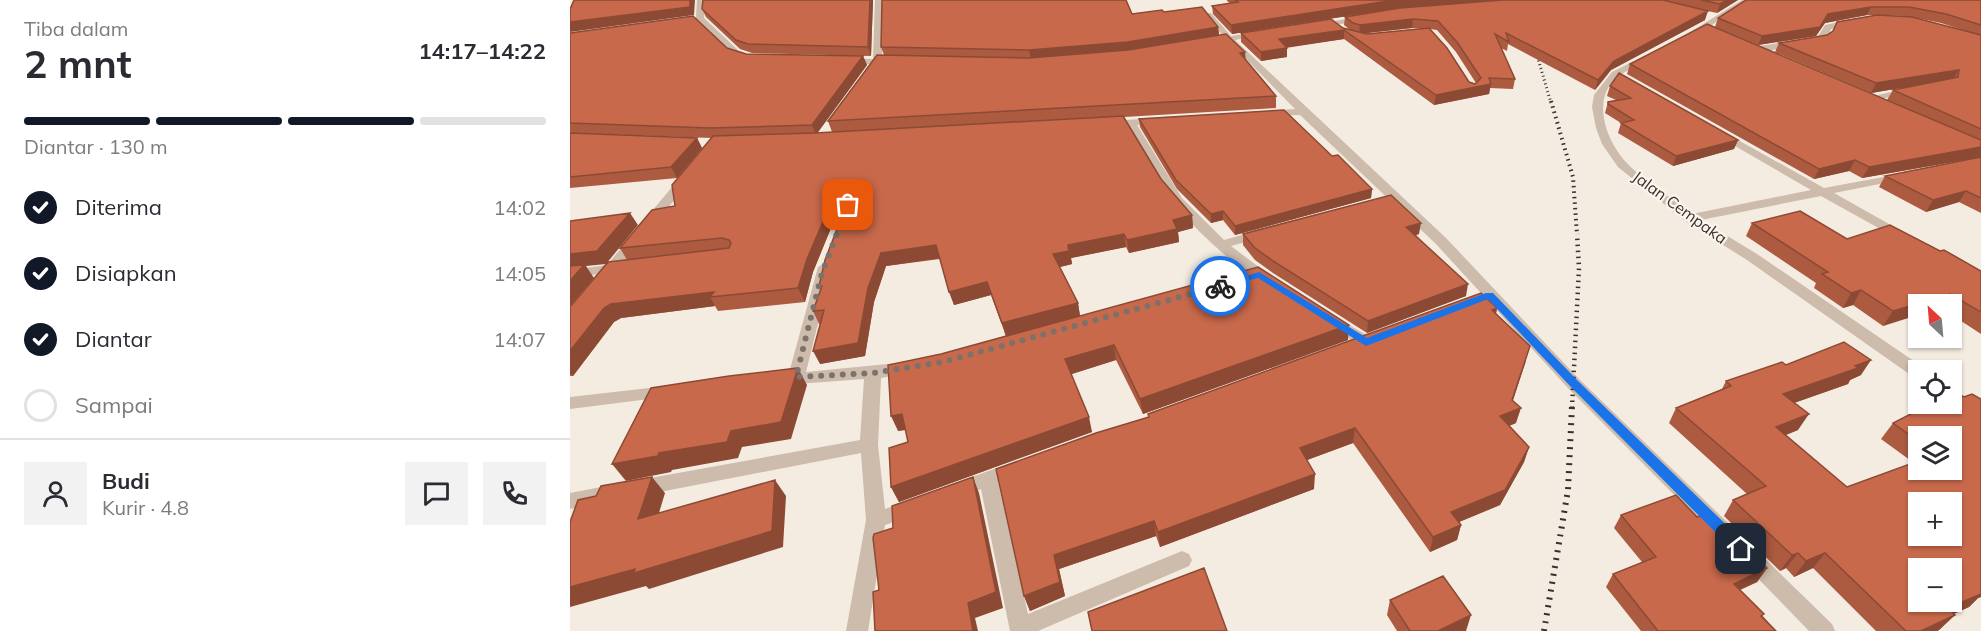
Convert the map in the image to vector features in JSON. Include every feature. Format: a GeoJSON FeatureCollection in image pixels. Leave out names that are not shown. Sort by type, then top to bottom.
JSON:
{"type":"FeatureCollection","features":[{"type":"Feature","properties":{"kind":"street"},"geometry":{"type":"LineString","coordinates":[[701,0],[700,19],[736,53],[759,58]]}},
{"type":"Feature","properties":{"kind":"street"},"geometry":{"type":"LineString","coordinates":[[864,79],[877,61],[879,0]]}},
{"type":"Feature","properties":{"kind":"street"},"geometry":{"type":"LineString","coordinates":[[1684,38],[1748,0]]}},
{"type":"Feature","properties":{"kind":"street"},"geometry":{"type":"LineString","coordinates":[[1208,15],[1303,112],[1396,197],[1574,384],[1824,631]]}},
{"type":"Feature","properties":{"kind":"street"},"geometry":{"type":"LineString","coordinates":[[1707,15],[1718,18]]}},
{"type":"Feature","properties":{"kind":"street"},"geometry":{"type":"LineString","coordinates":[[1310,26],[1336,25],[1377,16]]}},
{"type":"Feature","properties":{"kind":"street"},"geometry":{"type":"LineString","coordinates":[[669,23],[700,19]]}},
{"type":"Feature","properties":{"kind":"street"},"geometry":{"type":"LineString","coordinates":[[1759,49],[1819,40],[1824,38],[1824,30],[1828,27],[1865,19]]}},
{"type":"Feature","properties":{"kind":"street"},"geometry":{"type":"LineString","coordinates":[[1704,27],[1715,31]]}},
{"type":"Feature","properties":{"kind":"street"},"geometry":{"type":"LineString","coordinates":[[1218,41],[1255,34]]}},
{"type":"Feature","properties":{"kind":"street"},"geometry":{"type":"LineString","coordinates":[[1748,45],[1779,58]]}},
{"type":"Feature","properties":{"kind":"street","name":"Jalan Cempaka"},"geometry":{"type":"LineString","coordinates":[[1655,53],[1599,95],[1597,107],[1601,128],[1608,144],[1622,165],[1690,218],[1752,257],[1908,365]]}},
{"type":"Feature","properties":{"kind":"street"},"geometry":{"type":"LineString","coordinates":[[835,60],[899,62]]}},
{"type":"Feature","properties":{"kind":"street"},"geometry":{"type":"LineString","coordinates":[[1890,107],[1865,95],[1915,89]]}},
{"type":"Feature","properties":{"kind":"street"},"geometry":{"type":"LineString","coordinates":[[1257,115],[1303,112]]}},
{"type":"Feature","properties":{"kind":"street"},"geometry":{"type":"LineString","coordinates":[[1094,125],[1176,120]]}},
{"type":"Feature","properties":{"kind":"street"},"geometry":{"type":"LineString","coordinates":[[1130,123],[1177,200],[1221,245],[1278,287]]}},
{"type":"Feature","properties":{"kind":"street"},"geometry":{"type":"LineString","coordinates":[[1708,127],[1911,243]]}},
{"type":"Feature","properties":{"kind":"street"},"geometry":{"type":"LineString","coordinates":[[597,286],[692,170]]}},
{"type":"Feature","properties":{"kind":"street"},"geometry":{"type":"LineString","coordinates":[[1690,218],[1913,174]]}},
{"type":"Feature","properties":{"kind":"street"},"geometry":{"type":"LineString","coordinates":[[1374,203],[1396,197]]}},
{"type":"Feature","properties":{"kind":"street"},"geometry":{"type":"LineString","coordinates":[[1221,245],[1276,230]]}},
{"type":"Feature","properties":{"kind":"street"},"geometry":{"type":"LineString","coordinates":[[796,377],[822,273],[831,250]]}},
{"type":"Feature","properties":{"kind":"street"},"geometry":{"type":"LineString","coordinates":[[570,273],[635,266]]}},
{"type":"Feature","properties":{"kind":"street"},"geometry":{"type":"LineString","coordinates":[[1236,281],[1259,275]]}},
{"type":"Feature","properties":{"kind":"street"},"geometry":{"type":"LineString","coordinates":[[1469,303],[1490,295]]}},
{"type":"Feature","properties":{"kind":"street"},"geometry":{"type":"LineString","coordinates":[[1319,312],[1366,342]]}},
{"type":"Feature","properties":{"kind":"street"},"geometry":{"type":"LineString","coordinates":[[1345,350],[1386,334]]}},
{"type":"Feature","properties":{"kind":"street"},"geometry":{"type":"LineString","coordinates":[[773,380],[873,373],[920,366]]}},
{"type":"Feature","properties":{"kind":"street"},"geometry":{"type":"LineString","coordinates":[[857,631],[876,520],[869,445],[873,373]]}},
{"type":"Feature","properties":{"kind":"street"},"geometry":{"type":"LineString","coordinates":[[570,402],[677,390]]}},
{"type":"Feature","properties":{"kind":"street"},"geometry":{"type":"LineString","coordinates":[[570,501],[869,445]]}},
{"type":"Feature","properties":{"kind":"street"},"geometry":{"type":"LineString","coordinates":[[876,520],[1032,462]]}},
{"type":"Feature","properties":{"kind":"street"},"geometry":{"type":"LineString","coordinates":[[988,478],[1020,629],[1182,560]]}},
{"type":"Feature","properties":{"kind":"building"},"geometry":{"type":"Polygon","coordinates":[[[574,0],[690,0],[690,7],[570,22],[570,8],[574,0]]]}},
{"type":"Feature","properties":{"kind":"building"},"geometry":{"type":"Polygon","coordinates":[[[703,0],[870,0],[868,47],[748,44],[736,40],[702,9],[703,0]]]}},
{"type":"Feature","properties":{"kind":"building"},"geometry":{"type":"Polygon","coordinates":[[[882,0],[1126,0],[1132,14],[1202,7],[1218,27],[1128,42],[1029,50],[881,47],[882,0]]]}},
{"type":"Feature","properties":{"kind":"building"},"geometry":{"type":"Polygon","coordinates":[[[1235,0],[1395,0],[1231,25],[1212,6],[1238,2],[1235,0]]]}},
{"type":"Feature","properties":{"kind":"building"},"geometry":{"type":"Polygon","coordinates":[[[1503,0],[1663,0],[1708,11],[1614,61],[1598,80],[1506,33],[1509,42],[1495,34],[1515,79],[1489,78],[1491,84],[1436,95],[1344,30],[1279,39],[1287,48],[1261,52],[1241,33],[1331,19],[1343,28],[1367,34],[1429,28],[1447,48],[1469,82],[1475,84],[1481,78],[1457,42],[1438,21],[1413,19],[1360,25],[1345,17],[1400,8],[1503,0]]]}},
{"type":"Feature","properties":{"kind":"building"},"geometry":{"type":"Polygon","coordinates":[[[1701,0],[1727,0],[1720,4],[1701,0]]]}},
{"type":"Feature","properties":{"kind":"building"},"geometry":{"type":"Polygon","coordinates":[[[1746,0],[1981,0],[1981,25],[1946,14],[1909,7],[1871,7],[1828,14],[1820,27],[1762,36],[1718,18],[1746,0]]]}},
{"type":"Feature","properties":{"kind":"building"},"geometry":{"type":"Polygon","coordinates":[[[1877,15],[1912,17],[1981,35],[1981,129],[1893,90],[1958,77],[1959,70],[1876,83],[1779,43],[1827,35],[1833,31],[1837,22],[1877,15]]]}},
{"type":"Feature","properties":{"kind":"building"},"geometry":{"type":"Polygon","coordinates":[[[693,16],[727,48],[746,54],[863,56],[812,125],[710,128],[570,123],[570,33],[693,16]]]}},
{"type":"Feature","properties":{"kind":"building"},"geometry":{"type":"Polygon","coordinates":[[[1707,24],[1981,140],[1981,147],[1869,167],[1855,160],[1819,169],[1630,64],[1707,24]]]}},
{"type":"Feature","properties":{"kind":"building"},"geometry":{"type":"Polygon","coordinates":[[[1226,34],[1245,52],[1240,53],[1276,96],[828,121],[877,55],[1029,58],[1128,50],[1226,34]]]}},
{"type":"Feature","properties":{"kind":"building"},"geometry":{"type":"Polygon","coordinates":[[[1619,73],[1738,140],[1676,156],[1621,123],[1634,120],[1608,104],[1608,102],[1631,98],[1610,86],[1619,73]]]}},
{"type":"Feature","properties":{"kind":"building"},"geometry":{"type":"Polygon","coordinates":[[[1284,110],[1332,156],[1338,155],[1372,189],[1235,226],[1223,211],[1211,214],[1176,180],[1139,119],[1284,110]]]}},
{"type":"Feature","properties":{"kind":"building"},"geometry":{"type":"Polygon","coordinates":[[[1123,116],[1161,179],[1192,215],[1173,220],[1177,229],[1127,240],[1124,234],[1068,245],[1069,251],[1053,254],[1078,303],[1002,323],[987,282],[949,292],[936,245],[881,253],[868,288],[858,343],[813,351],[824,310],[813,311],[822,286],[819,286],[825,260],[851,193],[842,186],[837,189],[807,259],[798,288],[710,297],[714,292],[611,304],[604,308],[570,351],[570,307],[608,262],[729,248],[731,243],[729,240],[722,238],[620,248],[652,210],[675,206],[672,185],[713,136],[815,133],[1123,116]]]}},
{"type":"Feature","properties":{"kind":"building"},"geometry":{"type":"Polygon","coordinates":[[[570,133],[697,138],[671,167],[570,177],[570,133]]]}},
{"type":"Feature","properties":{"kind":"building"},"geometry":{"type":"Polygon","coordinates":[[[1981,157],[1981,198],[1966,191],[1933,200],[1885,176],[1981,157]]]}},
{"type":"Feature","properties":{"kind":"building"},"geometry":{"type":"Polygon","coordinates":[[[1391,195],[1421,223],[1406,227],[1468,284],[1368,321],[1273,261],[1255,248],[1243,234],[1391,195]]]}},
{"type":"Feature","properties":{"kind":"building"},"geometry":{"type":"Polygon","coordinates":[[[1800,211],[1847,239],[1890,225],[1940,251],[1944,250],[1981,271],[1981,312],[1962,301],[1962,294],[1908,294],[1908,307],[1893,311],[1861,290],[1851,293],[1822,274],[1828,272],[1752,223],[1800,211]]]}},
{"type":"Feature","properties":{"kind":"building"},"geometry":{"type":"Polygon","coordinates":[[[630,213],[597,251],[570,254],[570,221],[630,213]]]}},
{"type":"Feature","properties":{"kind":"building"},"geometry":{"type":"Polygon","coordinates":[[[584,265],[570,281],[570,266],[584,265]]]}},
{"type":"Feature","properties":{"kind":"building"},"geometry":{"type":"Polygon","coordinates":[[[1258,267],[1349,325],[1140,399],[1114,345],[1065,359],[1089,417],[891,487],[889,448],[908,442],[902,414],[891,416],[888,365],[941,354],[1258,267]]]}},
{"type":"Feature","properties":{"kind":"building"},"geometry":{"type":"Polygon","coordinates":[[[1481,293],[1497,308],[1492,310],[1530,346],[1512,400],[1521,408],[1500,416],[1529,447],[1505,490],[1451,512],[1461,525],[1433,537],[1355,428],[1300,448],[1315,474],[1158,532],[1154,521],[1054,555],[1060,582],[1024,596],[996,469],[1096,433],[1149,417],[1148,414],[1481,293]]]}},
{"type":"Feature","properties":{"kind":"building"},"geometry":{"type":"Polygon","coordinates":[[[1844,342],[1871,360],[1855,366],[1858,368],[1783,394],[1809,414],[1776,427],[1847,487],[1908,465],[1908,480],[1962,480],[1962,426],[1908,426],[1908,434],[1893,423],[1911,414],[1962,414],[1962,396],[1972,394],[1981,399],[1981,594],[1962,602],[1962,558],[1908,558],[1908,612],[1952,612],[1955,615],[1921,631],[1906,631],[1825,553],[1806,561],[1798,553],[1792,555],[1733,500],[1766,486],[1676,408],[1731,386],[1726,381],[1782,362],[1786,365],[1844,342]]]}},
{"type":"Feature","properties":{"kind":"building"},"geometry":{"type":"Polygon","coordinates":[[[798,368],[781,422],[731,431],[727,442],[659,453],[658,456],[612,464],[651,388],[798,368]]]}},
{"type":"Feature","properties":{"kind":"building"},"geometry":{"type":"Polygon","coordinates":[[[652,477],[638,519],[775,480],[772,531],[634,573],[635,569],[570,587],[570,522],[578,500],[596,496],[601,486],[652,477]]]}},
{"type":"Feature","properties":{"kind":"building"},"geometry":{"type":"Polygon","coordinates":[[[973,477],[996,592],[968,603],[973,631],[875,631],[873,592],[879,590],[874,534],[893,528],[892,506],[973,477]]]}},
{"type":"Feature","properties":{"kind":"building"},"geometry":{"type":"Polygon","coordinates":[[[1676,495],[1697,517],[1709,512],[1767,568],[1734,584],[1764,614],[1761,616],[1776,631],[1658,631],[1613,574],[1656,557],[1621,515],[1676,495]]]}},
{"type":"Feature","properties":{"kind":"building"},"geometry":{"type":"Polygon","coordinates":[[[1204,568],[1227,631],[1092,631],[1088,612],[1204,568]]]}},
{"type":"Feature","properties":{"kind":"building"},"geometry":{"type":"Polygon","coordinates":[[[1443,576],[1471,615],[1438,631],[1410,631],[1390,600],[1443,576]]]}},
{"type":"Feature","properties":{"kind":"railway"},"geometry":{"type":"LineString","coordinates":[[1534,45],[1551,103]]}},
{"type":"Feature","properties":{"kind":"railway"},"geometry":{"type":"LineString","coordinates":[[1551,101],[1573,177],[1577,235]]}},
{"type":"Feature","properties":{"kind":"railway"},"geometry":{"type":"LineString","coordinates":[[1572,408],[1579,268],[1577,234]]}},
{"type":"Feature","properties":{"kind":"railway"},"geometry":{"type":"LineString","coordinates":[[1544,631],[1568,490],[1572,406]]}},
{"type":"Feature","properties":{"kind":"way so far"},"geometry":{"type":"LineString","coordinates":[[848,205],[822,273],[796,377],[873,373],[943,362],[1220,286]]}},
{"type":"Feature","properties":{"kind":"route"},"geometry":{"type":"LineString","coordinates":[[1220,286],[1259,275],[1366,342],[1490,295],[1574,384],[1741,549]]}}]}
